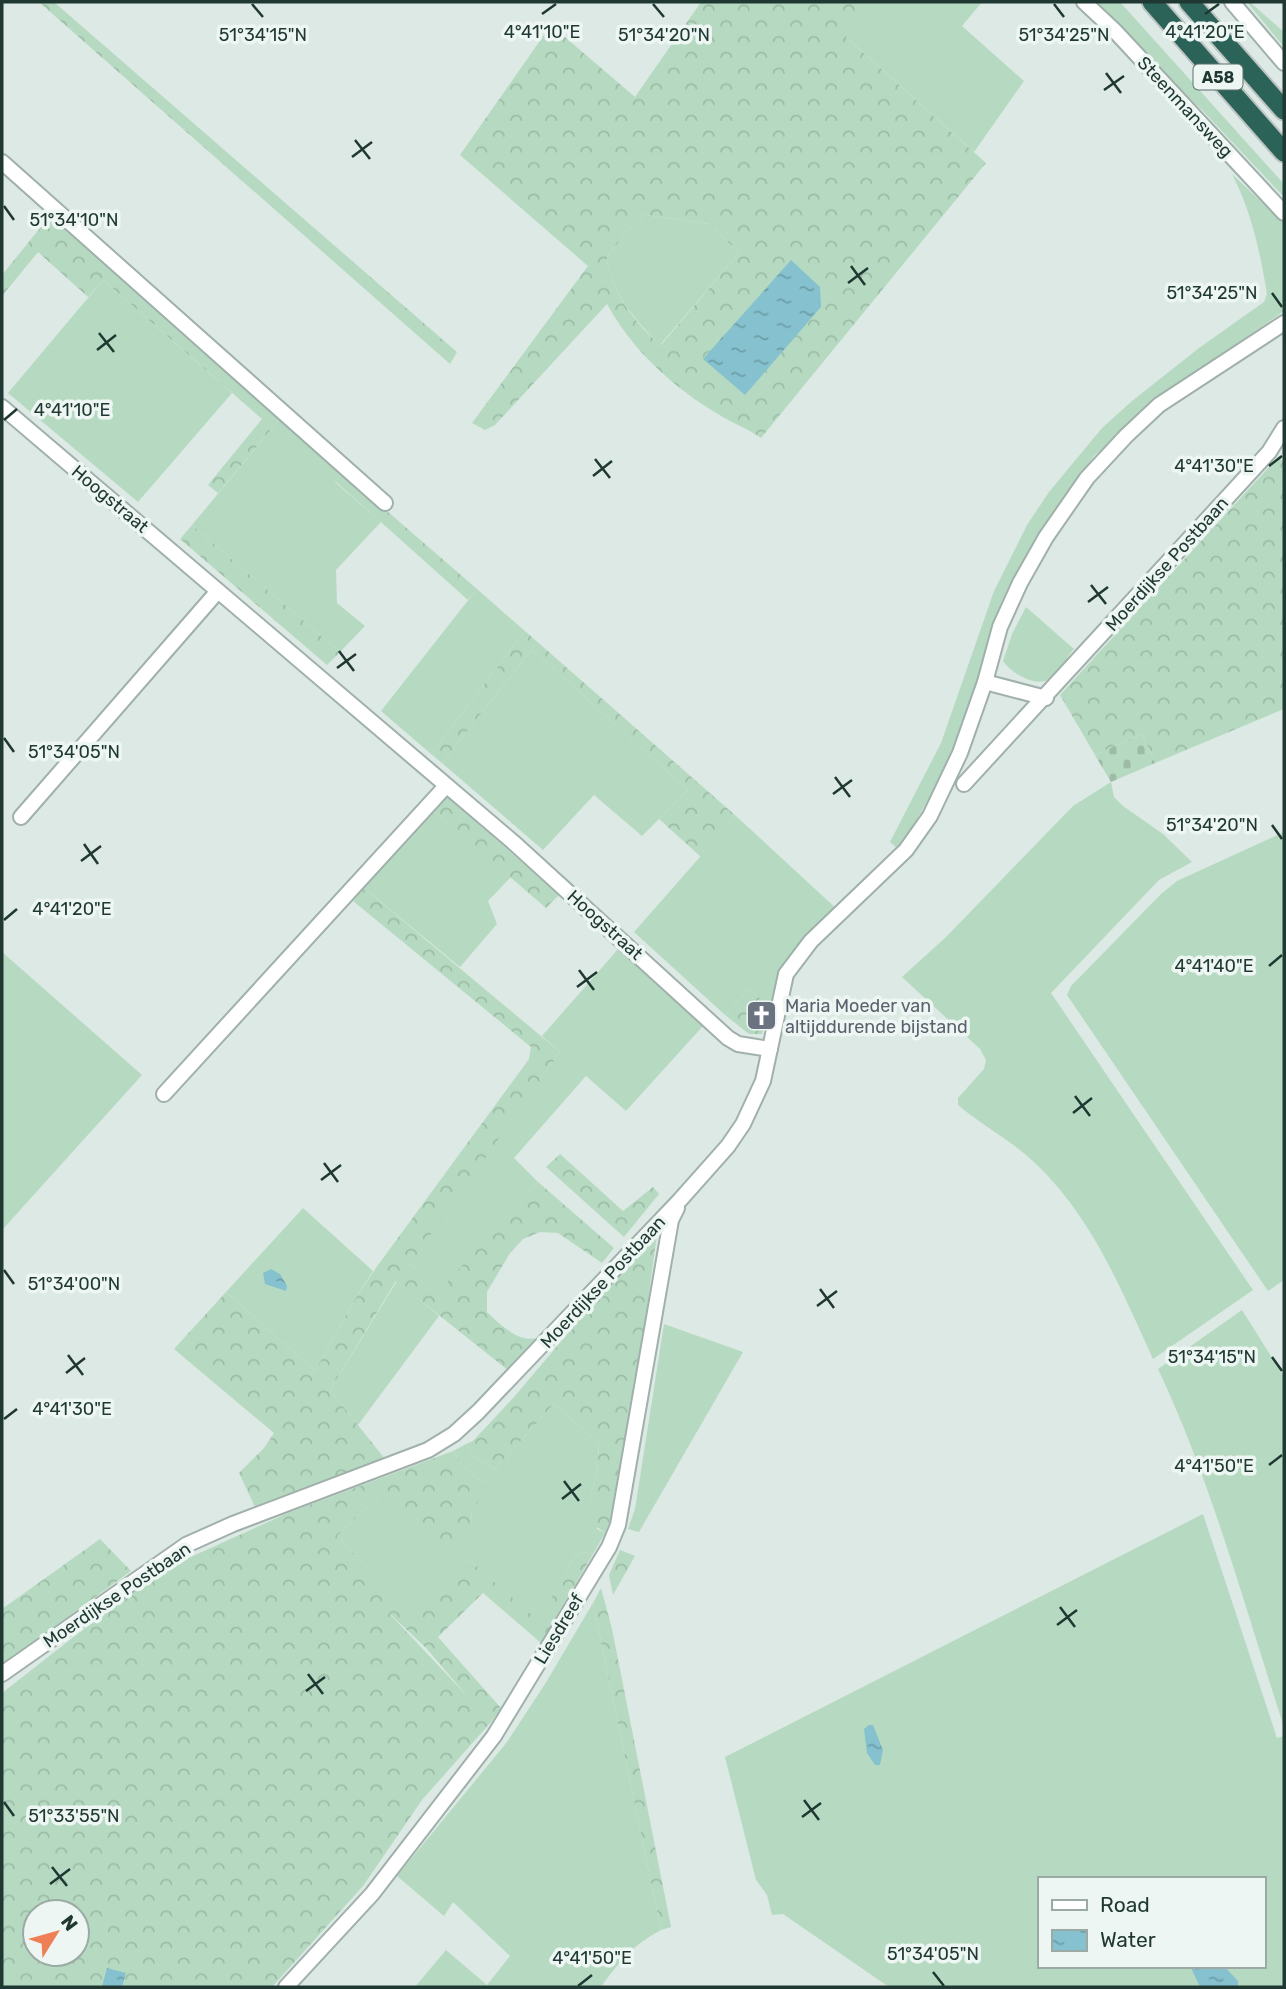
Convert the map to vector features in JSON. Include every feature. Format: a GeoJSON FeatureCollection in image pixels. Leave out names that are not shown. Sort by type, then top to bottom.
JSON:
{"type":"FeatureCollection","features":[{"type":"Feature","properties":{"kind":"highway","name":"A58"},"geometry":{"type":"LineString","coordinates":[[1152,2],[1284,152]]}},
{"type":"Feature","properties":{"kind":"highway","name":"A58"},"geometry":{"type":"LineString","coordinates":[[1189,2],[1279,104]]}},
{"type":"Feature","properties":{"kind":"highway","name":"A58"},"geometry":{"type":"LineString","coordinates":[[1206,2],[1238,40],[1279,104]]}},
{"type":"Feature","properties":{"kind":"street","name":"Steenmansweg"},"geometry":{"type":"LineString","coordinates":[[1084,2],[1114,30],[1284,214]]}},
{"type":"Feature","properties":{"kind":"street"},"geometry":{"type":"LineString","coordinates":[[1231,2],[1284,63]]}},
{"type":"Feature","properties":{"kind":"street"},"geometry":{"type":"LineString","coordinates":[[2,162],[385,503]]}},
{"type":"Feature","properties":{"kind":"street","name":"Moerdijkse Postbaan"},"geometry":{"type":"LineString","coordinates":[[2,1674],[186,1545],[233,1524],[428,1450],[454,1434],[488,1403],[680,1200],[728,1146],[743,1124],[763,1081],[786,974],[811,941],[906,850],[930,816],[960,753],[985,682],[1000,627],[1020,583],[1046,537],[1087,478],[1126,436],[1160,405],[1284,323]]}},
{"type":"Feature","properties":{"kind":"street","name":"Hoogstraat"},"geometry":{"type":"LineString","coordinates":[[2,407],[513,842],[728,1038],[738,1044],[770,1049]]}},
{"type":"Feature","properties":{"kind":"street","name":"Moerdijkse Postbaan"},"geometry":{"type":"LineString","coordinates":[[964,784],[1046,698],[1269,452],[1284,428]]}},
{"type":"Feature","properties":{"kind":"street"},"geometry":{"type":"LineString","coordinates":[[21,817],[218,591]]}},
{"type":"Feature","properties":{"kind":"street"},"geometry":{"type":"LineString","coordinates":[[985,682],[1046,698]]}},
{"type":"Feature","properties":{"kind":"street"},"geometry":{"type":"LineString","coordinates":[[164,1094],[446,786]]}},
{"type":"Feature","properties":{"kind":"street","name":"Liesdreef"},"geometry":{"type":"LineString","coordinates":[[286,1987],[372,1894],[494,1736],[609,1547],[618,1525],[671,1220],[680,1200]]}},
{"type":"Feature","properties":{"kind":"green space"},"geometry":{"type":"Polygon","coordinates":[[[39,2],[54,2],[457,352],[450,364],[39,2]]]}},
{"type":"Feature","properties":{"kind":"green space"},"geometry":{"type":"Polygon","coordinates":[[[701,2],[872,2],[846,37],[986,163],[761,438],[702,404],[670,380],[629,337],[607,304],[495,425],[485,430],[472,423],[588,266],[460,155],[551,25],[635,97],[701,2]],[[645,215],[627,231],[607,257],[613,281],[625,306],[661,345],[739,253],[710,224],[645,215]]]}},
{"type":"Feature","properties":{"kind":"green space"},"geometry":{"type":"Polygon","coordinates":[[[872,2],[982,2],[962,26],[1024,81],[974,152],[845,36],[872,2]]]}},
{"type":"Feature","properties":{"kind":"green space"},"geometry":{"type":"Polygon","coordinates":[[[1096,2],[1120,2],[1284,184],[1284,197],[1203,111],[1149,60],[1096,2]]]}},
{"type":"Feature","properties":{"kind":"green space"},"geometry":{"type":"Polygon","coordinates":[[[1247,2],[1284,32],[1284,47],[1247,2]]]}},
{"type":"Feature","properties":{"kind":"green space"},"geometry":{"type":"Polygon","coordinates":[[[1232,174],[1284,223],[1284,311],[1184,380],[1094,456],[1030,552],[950,762],[899,850],[890,842],[941,743],[994,591],[1027,525],[1049,492],[1102,428],[1199,348],[1264,302],[1267,294],[1258,248],[1245,203],[1232,174]]]}},
{"type":"Feature","properties":{"kind":"green space"},"geometry":{"type":"Polygon","coordinates":[[[53,212],[283,415],[218,493],[208,485],[262,419],[103,280],[88,297],[38,252],[2,296],[2,275],[53,212]]]}},
{"type":"Feature","properties":{"kind":"green space"},"geometry":{"type":"Polygon","coordinates":[[[645,215],[710,224],[739,253],[660,345],[642,326],[619,294],[609,270],[607,257],[627,231],[645,215]]]}},
{"type":"Feature","properties":{"kind":"green space"},"geometry":{"type":"Polygon","coordinates":[[[103,280],[232,393],[138,502],[8,393],[103,280]]]}},
{"type":"Feature","properties":{"kind":"green space"},"geometry":{"type":"Polygon","coordinates":[[[283,415],[342,472],[335,482],[381,522],[336,570],[337,603],[365,626],[340,652],[192,525],[283,415]]]}},
{"type":"Feature","properties":{"kind":"green space"},"geometry":{"type":"Polygon","coordinates":[[[1279,456],[1284,464],[1284,709],[1155,763],[1142,734],[1095,755],[1060,695],[1279,456]]]}},
{"type":"Feature","properties":{"kind":"green space"},"geometry":{"type":"Polygon","coordinates":[[[342,472],[477,589],[468,600],[335,481],[342,472]]]}},
{"type":"Feature","properties":{"kind":"green space"},"geometry":{"type":"Polygon","coordinates":[[[192,525],[340,652],[327,665],[180,539],[192,525]]]}},
{"type":"Feature","properties":{"kind":"green space"},"geometry":{"type":"Polygon","coordinates":[[[477,589],[525,631],[431,754],[381,711],[477,589]]]}},
{"type":"Feature","properties":{"kind":"green space"},"geometry":{"type":"Polygon","coordinates":[[[1026,607],[1074,649],[1051,679],[1036,682],[1029,680],[1014,672],[1003,661],[1012,634],[1026,607]]]}},
{"type":"Feature","properties":{"kind":"green space"},"geometry":{"type":"Polygon","coordinates":[[[525,631],[736,816],[701,857],[659,819],[688,790],[532,649],[442,763],[431,754],[525,631]]]}},
{"type":"Feature","properties":{"kind":"green space"},"geometry":{"type":"Polygon","coordinates":[[[532,649],[688,790],[642,836],[594,795],[543,850],[442,763],[532,649]]]}},
{"type":"Feature","properties":{"kind":"green space"},"geometry":{"type":"Polygon","coordinates":[[[1142,734],[1155,763],[1111,782],[1095,755],[1142,734]]]}},
{"type":"Feature","properties":{"kind":"green space"},"geometry":{"type":"Polygon","coordinates":[[[1111,782],[1114,797],[1123,806],[1163,834],[1192,862],[1159,880],[1051,993],[1253,1290],[1153,1359],[1103,1255],[1073,1207],[1026,1155],[958,1105],[958,1098],[984,1069],[986,1060],[980,1049],[902,977],[946,937],[1073,806],[1111,782]]]}},
{"type":"Feature","properties":{"kind":"green space"},"geometry":{"type":"Polygon","coordinates":[[[445,795],[559,895],[546,908],[432,810],[445,795]]]}},
{"type":"Feature","properties":{"kind":"green space"},"geometry":{"type":"Polygon","coordinates":[[[432,810],[511,877],[488,901],[497,924],[460,967],[364,888],[432,810]]]}},
{"type":"Feature","properties":{"kind":"green space"},"geometry":{"type":"Polygon","coordinates":[[[736,816],[840,912],[790,968],[770,1007],[749,989],[725,1015],[634,932],[736,816]]]}},
{"type":"Feature","properties":{"kind":"green space"},"geometry":{"type":"Polygon","coordinates":[[[1284,832],[1284,1280],[1268,1291],[1067,995],[1071,986],[1177,881],[1284,832]]]}},
{"type":"Feature","properties":{"kind":"green space"},"geometry":{"type":"Polygon","coordinates":[[[364,888],[560,1052],[410,1264],[441,1289],[538,1182],[614,1248],[602,1263],[558,1233],[540,1232],[523,1239],[510,1253],[487,1292],[487,1312],[517,1335],[538,1338],[509,1371],[396,1281],[330,1390],[385,1459],[255,1507],[239,1473],[264,1448],[274,1433],[174,1349],[226,1292],[315,1371],[355,1299],[378,1265],[529,1059],[531,1047],[353,901],[364,888]]]}},
{"type":"Feature","properties":{"kind":"green space"},"geometry":{"type":"Polygon","coordinates":[[[619,948],[703,1026],[626,1111],[586,1076],[514,1158],[538,1182],[441,1290],[409,1263],[560,1052],[542,1036],[619,948]]]}},
{"type":"Feature","properties":{"kind":"green space"},"geometry":{"type":"Polygon","coordinates":[[[2,952],[142,1075],[2,1230],[2,952]]]}},
{"type":"Feature","properties":{"kind":"green space"},"geometry":{"type":"Polygon","coordinates":[[[749,989],[770,1007],[762,1034],[749,1034],[725,1015],[749,989]]]}},
{"type":"Feature","properties":{"kind":"green space"},"geometry":{"type":"Polygon","coordinates":[[[560,1154],[623,1211],[653,1187],[659,1194],[624,1237],[546,1167],[560,1154]]]}},
{"type":"Feature","properties":{"kind":"green space"},"geometry":{"type":"Polygon","coordinates":[[[303,1208],[373,1271],[315,1371],[226,1292],[303,1208]]]}},
{"type":"Feature","properties":{"kind":"green space"},"geometry":{"type":"Polygon","coordinates":[[[658,1227],[617,1502],[605,1533],[587,1520],[587,1512],[594,1504],[589,1499],[597,1474],[599,1443],[554,1404],[495,1469],[474,1457],[466,1444],[473,1441],[514,1397],[658,1227]]]}},
{"type":"Feature","properties":{"kind":"green space"},"geometry":{"type":"Polygon","coordinates":[[[397,1281],[439,1316],[358,1425],[330,1390],[397,1281]]]}},
{"type":"Feature","properties":{"kind":"green space"},"geometry":{"type":"Polygon","coordinates":[[[1242,1310],[1284,1377],[1284,1727],[1211,1501],[1158,1369],[1242,1310]]]}},
{"type":"Feature","properties":{"kind":"green space"},"geometry":{"type":"Polygon","coordinates":[[[664,1324],[743,1352],[639,1532],[628,1529],[635,1509],[664,1324]]]}},
{"type":"Feature","properties":{"kind":"green space"},"geometry":{"type":"Polygon","coordinates":[[[554,1404],[599,1443],[597,1474],[589,1499],[595,1504],[597,1529],[605,1533],[593,1554],[585,1552],[575,1556],[538,1621],[468,1559],[414,1616],[337,1536],[381,1494],[471,1522],[472,1508],[485,1484],[464,1467],[453,1451],[466,1444],[474,1457],[495,1469],[554,1404]]]}},
{"type":"Feature","properties":{"kind":"green space"},"geometry":{"type":"Polygon","coordinates":[[[453,1451],[464,1467],[485,1484],[486,1494],[472,1508],[471,1522],[475,1529],[451,1552],[381,1494],[337,1536],[414,1615],[468,1559],[538,1620],[575,1556],[585,1552],[593,1554],[541,1643],[483,1593],[438,1637],[501,1708],[422,1800],[363,1886],[272,1987],[2,1987],[2,1693],[117,1603],[186,1559],[288,1513],[453,1451]],[[387,1611],[468,1697],[426,1648],[387,1611]]]}},
{"type":"Feature","properties":{"kind":"green space"},"geometry":{"type":"Polygon","coordinates":[[[1203,1514],[1277,1738],[1284,1736],[1284,1987],[889,1987],[783,1914],[772,1915],[767,1895],[756,1880],[725,1757],[1203,1514]]]}},
{"type":"Feature","properties":{"kind":"green space"},"geometry":{"type":"Polygon","coordinates":[[[100,1539],[131,1571],[2,1665],[2,1609],[100,1539]]]}},
{"type":"Feature","properties":{"kind":"green space"},"geometry":{"type":"Polygon","coordinates":[[[620,1550],[635,1556],[613,1595],[609,1575],[620,1550]]]}},
{"type":"Feature","properties":{"kind":"green space"},"geometry":{"type":"Polygon","coordinates":[[[601,1588],[612,1629],[671,1927],[661,1930],[593,1603],[601,1588]]]}},
{"type":"Feature","properties":{"kind":"green space"},"geometry":{"type":"Polygon","coordinates":[[[593,1603],[661,1930],[627,1955],[601,1987],[415,1987],[446,1950],[487,1985],[510,1956],[453,1902],[444,1916],[397,1876],[507,1742],[593,1603]]]}},
{"type":"Feature","properties":{"kind":"water"},"geometry":{"type":"Polygon","coordinates":[[[791,260],[820,287],[821,307],[745,395],[703,359],[791,260]]]}},
{"type":"Feature","properties":{"kind":"water"},"geometry":{"type":"Polygon","coordinates":[[[271,1269],[280,1274],[287,1286],[286,1291],[265,1284],[263,1273],[271,1269]]]}},
{"type":"Feature","properties":{"kind":"water"},"geometry":{"type":"Polygon","coordinates":[[[873,1725],[883,1750],[880,1765],[875,1765],[867,1753],[864,1729],[873,1725]]]}},
{"type":"Feature","properties":{"kind":"water"},"geometry":{"type":"Polygon","coordinates":[[[107,1968],[126,1973],[122,1987],[102,1987],[107,1968]]]}},
{"type":"Feature","properties":{"kind":"water"},"geometry":{"type":"Polygon","coordinates":[[[1191,1968],[1226,1968],[1238,1981],[1238,1987],[1200,1987],[1191,1968]]]}},
{"type":"Feature","properties":{"kind":"place","name":"Maria Moeder van altijddurende bijstand"},"geometry":{"type":"Point","coordinates":[762,1016]}}]}
